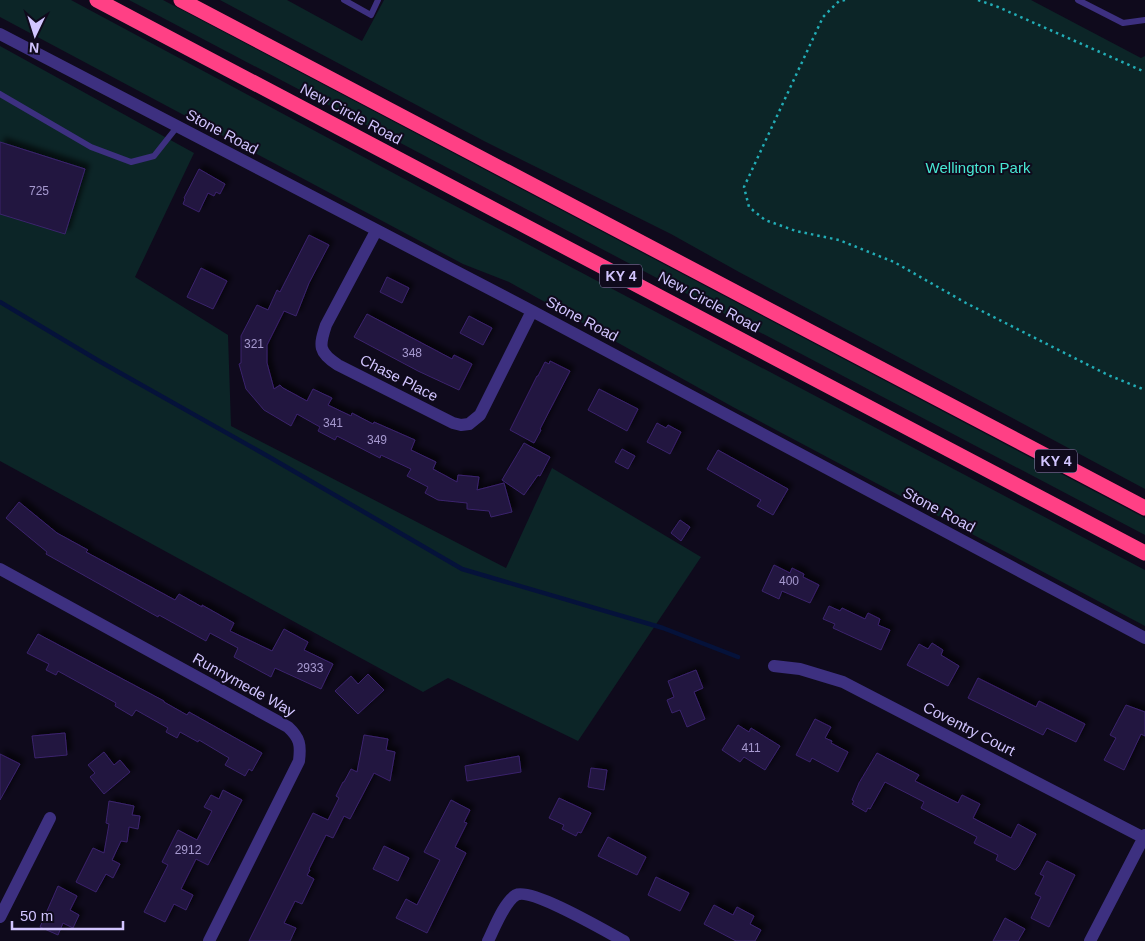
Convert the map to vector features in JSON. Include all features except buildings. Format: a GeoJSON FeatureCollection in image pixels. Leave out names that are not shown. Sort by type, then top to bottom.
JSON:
{"type":"FeatureCollection","features":[{"type":"Feature","properties":{"kind":"highway","name":"New Circle Road"},"geometry":{"type":"LineString","coordinates":[[97,0],[1145,553]]}},
{"type":"Feature","properties":{"kind":"highway","name":"New Circle Road"},"geometry":{"type":"LineString","coordinates":[[181,0],[1145,508]]}},
{"type":"Feature","properties":{"kind":"street","name":"Stone Road"},"geometry":{"type":"LineString","coordinates":[[0,34],[532,311],[1145,638]]}},
{"type":"Feature","properties":{"kind":"street","name":"Chase Place"},"geometry":{"type":"LineString","coordinates":[[376,230],[326,325],[320,345],[328,358],[338,365],[452,423],[469,424],[477,419],[532,311]]}},
{"type":"Feature","properties":{"kind":"street","name":"Runnymede Way"},"geometry":{"type":"LineString","coordinates":[[0,569],[288,727],[300,741],[299,760],[209,941]]}},
{"type":"Feature","properties":{"kind":"street","name":"Coventry Court"},"geometry":{"type":"LineString","coordinates":[[774,666],[800,668],[843,682],[1144,836]]}},
{"type":"Feature","properties":{"kind":"street"},"geometry":{"type":"LineString","coordinates":[[0,918],[50,818]]}},
{"type":"Feature","properties":{"kind":"street"},"geometry":{"type":"LineString","coordinates":[[1090,941],[1144,836]]}},
{"type":"Feature","properties":{"kind":"street"},"geometry":{"type":"LineString","coordinates":[[488,941],[510,900],[520,894],[543,899],[624,941]]}},
{"type":"Feature","properties":{"kind":"lane"},"geometry":{"type":"LineString","coordinates":[[344,0],[371,15],[378,0]]}},
{"type":"Feature","properties":{"kind":"lane"},"geometry":{"type":"LineString","coordinates":[[1078,0],[1123,23],[1145,20]]}},
{"type":"Feature","properties":{"kind":"lane"},"geometry":{"type":"LineString","coordinates":[[0,94],[91,147],[131,162],[154,156],[178,127]]}},
{"type":"Feature","properties":{"kind":"path"},"geometry":{"type":"LineString","coordinates":[[845,0],[839,1],[823,17],[744,187],[749,207],[765,220],[796,231],[839,240],[894,262],[966,303],[1099,371],[1145,390]]}},
{"type":"Feature","properties":{"kind":"path"},"geometry":{"type":"LineString","coordinates":[[978,0],[1145,72]]}},
{"type":"Feature","properties":{"kind":"green space"},"geometry":{"type":"Polygon","coordinates":[[[0,0],[71,0],[425,190],[1145,570],[1145,626],[733,407],[509,282],[463,264],[0,17],[0,0]]]}},
{"type":"Feature","properties":{"kind":"green space"},"geometry":{"type":"Polygon","coordinates":[[[129,0],[163,0],[1145,518],[1145,535],[129,0]]]}},
{"type":"Feature","properties":{"kind":"green space","name":"Wellington Park"},"geometry":{"type":"Polygon","coordinates":[[[220,0],[287,0],[362,41],[384,0],[1031,0],[1141,58],[1145,56],[1145,489],[671,234],[484,141],[220,0]]]}},
{"type":"Feature","properties":{"kind":"green space"},"geometry":{"type":"Polygon","coordinates":[[[0,46],[194,153],[135,277],[228,335],[231,426],[506,568],[552,468],[701,557],[578,741],[448,678],[423,692],[0,461],[0,46]]]}},
{"type":"Feature","properties":{"kind":"waterway"},"geometry":{"type":"LineString","coordinates":[[0,302],[99,361],[462,569],[663,628],[738,657]]}}]}
